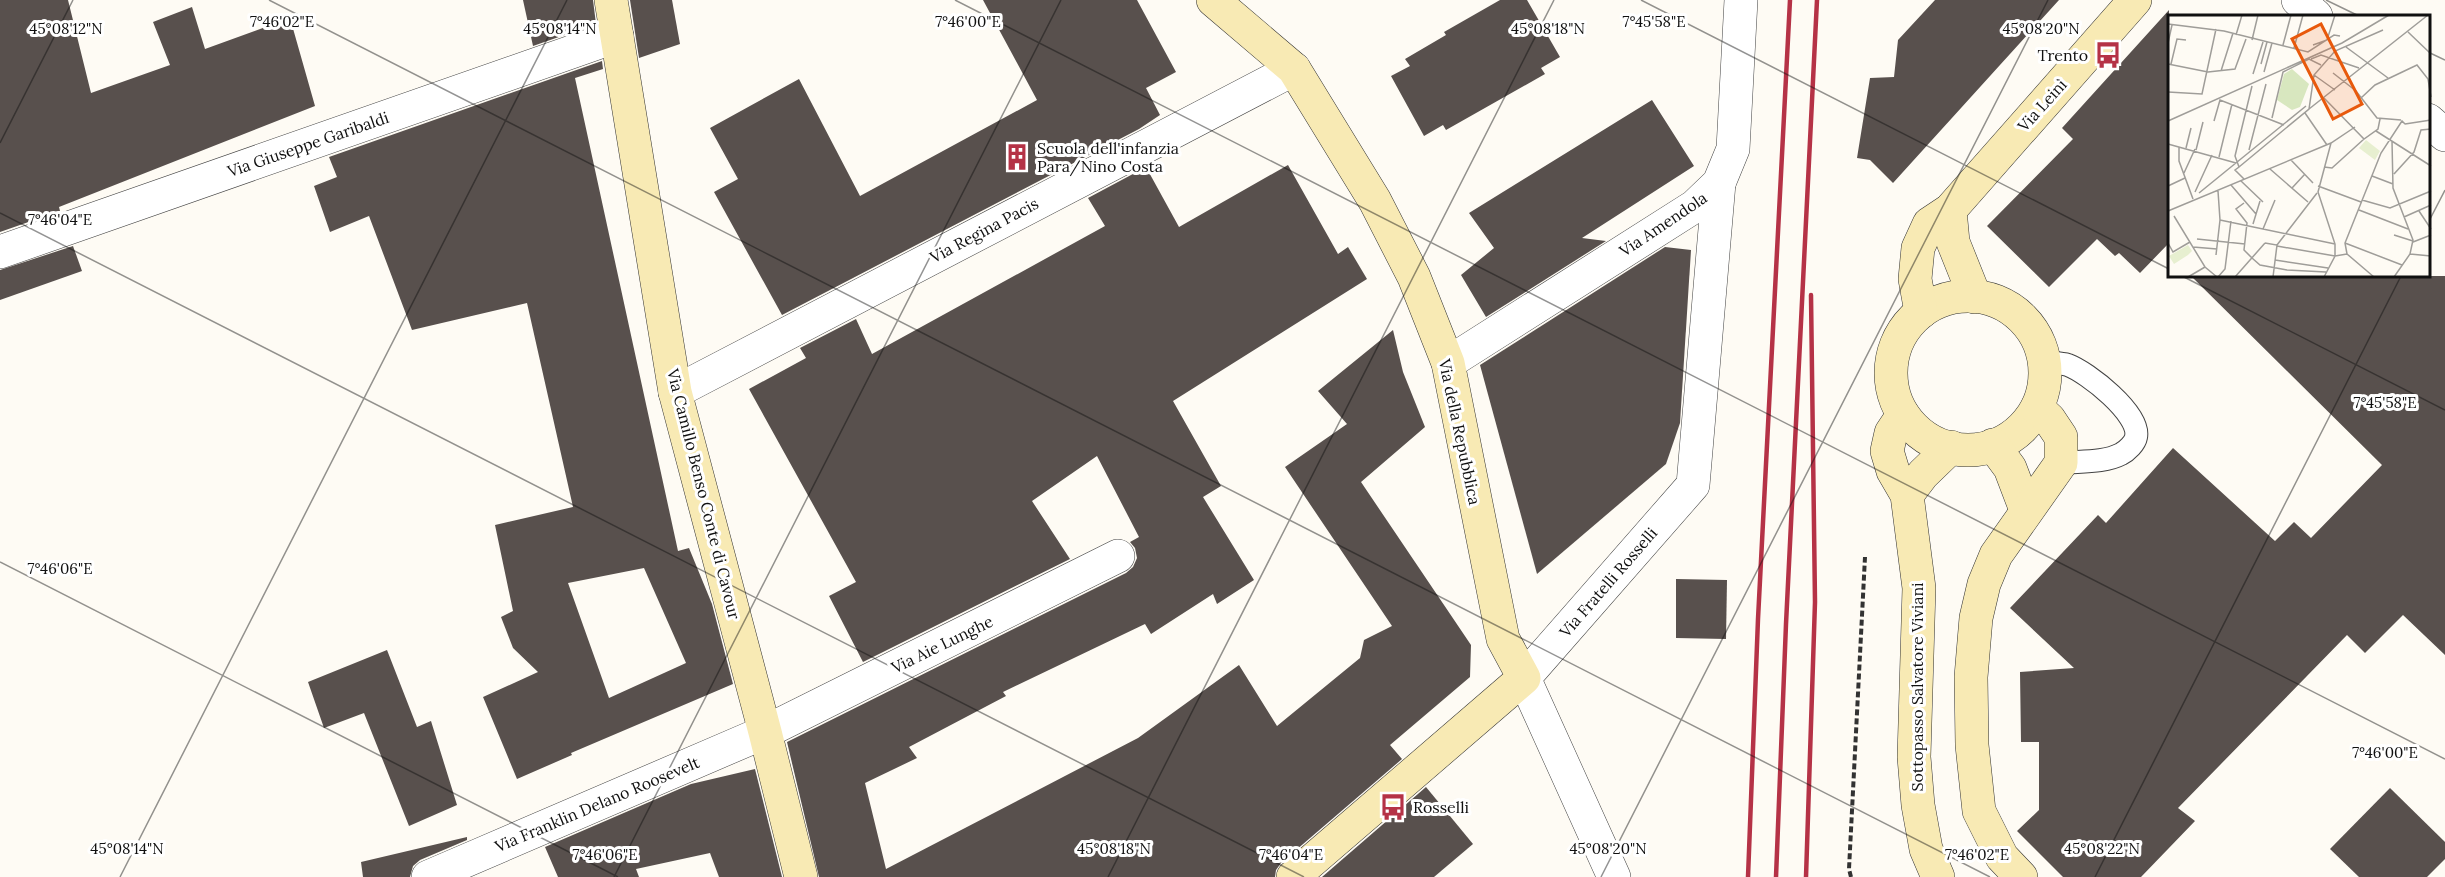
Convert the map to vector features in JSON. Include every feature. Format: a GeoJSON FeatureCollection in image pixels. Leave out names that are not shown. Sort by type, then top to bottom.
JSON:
{"type":"FeatureCollection","features":[{"type":"Feature","properties":{"kind":"street","name":"Via Camillo Benso Conte di Cavour"},"geometry":{"type":"LineString","coordinates":[[611,0],[675,392],[801,877]]}},
{"type":"Feature","properties":{"kind":"street","name":"Via della Repubblica"},"geometry":{"type":"LineString","coordinates":[[1213,0],[1294,69],[1375,201],[1414,278],[1448,363],[1503,639],[1524,678],[1614,877]]}},
{"type":"Feature","properties":{"kind":"street","name":"Via Amendola"},"geometry":{"type":"LineString","coordinates":[[1448,363],[1695,206],[1719,183],[1733,148],[1741,0]]}},
{"type":"Feature","properties":{"kind":"street","name":"Via Leinì"},"geometry":{"type":"LineString","coordinates":[[1922,312],[1915,279],[1918,248],[1929,224],[1950,210],[2135,0]]}},
{"type":"Feature","properties":{"kind":"street"},"geometry":{"type":"LineString","coordinates":[[2298,0],[2315,15]]}},
{"type":"Feature","properties":{"kind":"street","name":"Via Giuseppe Garibaldi"},"geometry":{"type":"LineString","coordinates":[[0,252],[617,36]]}},
{"type":"Feature","properties":{"kind":"street","name":"Via Regina Pacis"},"geometry":{"type":"LineString","coordinates":[[675,392],[1294,69]]}},
{"type":"Feature","properties":{"kind":"street"},"geometry":{"type":"LineString","coordinates":[[2430,122],[2445,135]]}},
{"type":"Feature","properties":{"kind":"street","name":"Via Fratelli Rosselli"},"geometry":{"type":"LineString","coordinates":[[1293,877],[1524,678],[1693,485],[1719,183]]}},
{"type":"Feature","properties":{"kind":"street"},"geometry":{"type":"LineString","coordinates":[[1950,210],[1953,242],[1975,297]]}},
{"type":"Feature","properties":{"kind":"street"},"geometry":{"type":"LineString","coordinates":[[1963,296],[1975,297],[1986,298],[2007,306],[2025,320],[2038,339],[2044,362],[2044,385],[2037,408],[2024,427],[1993,445],[1960,450],[1938,444],[1919,434],[1903,415],[1894,394],[1891,371],[1895,348],[1905,328],[1922,312],[1941,301],[1963,296]]}},
{"type":"Feature","properties":{"kind":"street"},"geometry":{"type":"LineString","coordinates":[[2021,877],[2002,857],[1979,811],[1972,745],[1971,677],[1976,618],[1984,584],[1996,555],[2061,463],[2061,437],[2049,419],[2037,408]]}},
{"type":"Feature","properties":{"kind":"street","name":"Sottopasso Salvatore Viviani"},"geometry":{"type":"LineString","coordinates":[[1903,415],[1891,433],[1887,451],[1893,471],[1907,495],[1919,588],[1914,757],[1918,806],[1926,849],[1938,877]]}},
{"type":"Feature","properties":{"kind":"street"},"geometry":{"type":"LineString","coordinates":[[1993,445],[2010,468],[2026,510]]}},
{"type":"Feature","properties":{"kind":"street"},"geometry":{"type":"LineString","coordinates":[[1907,495],[1923,474],[1951,447]]}},
{"type":"Feature","properties":{"kind":"street","name":"Via Aie Lunghe"},"geometry":{"type":"LineString","coordinates":[[765,732],[1118,556]]}},
{"type":"Feature","properties":{"kind":"street","name":"Via Franklin Delano Roosevelt"},"geometry":{"type":"LineString","coordinates":[[428,877],[765,732]]}},
{"type":"Feature","properties":{"kind":"lane"},"geometry":{"type":"LineString","coordinates":[[2044,362],[2067,365],[2083,373],[2099,384],[2135,424],[2136,438],[2120,455],[2061,463]]}},
{"type":"Feature","properties":{"kind":"path"},"geometry":{"type":"LineString","coordinates":[[1851,877],[1849,869],[1865,556]]}},
{"type":"Feature","properties":{"kind":"building"},"geometry":{"type":"Polygon","coordinates":[[[0,0],[68,0],[91,93],[170,65],[153,22],[192,7],[205,49],[290,18],[315,106],[59,207],[60,211],[0,232],[0,0]]]}},
{"type":"Feature","properties":{"kind":"building"},"geometry":{"type":"Polygon","coordinates":[[[523,0],[593,0],[596,24],[533,46],[523,0]]]}},
{"type":"Feature","properties":{"kind":"building"},"geometry":{"type":"Polygon","coordinates":[[[630,0],[672,0],[680,44],[639,58],[630,0]]]}},
{"type":"Feature","properties":{"kind":"building","name":"Scuola dell'infanzia Para/Nino Costa"},"geometry":{"type":"Polygon","coordinates":[[[983,0],[1137,0],[1176,72],[1146,88],[1160,115],[1139,129],[782,315],[714,192],[738,179],[710,128],[799,79],[860,196],[1037,100],[983,0]]]}},
{"type":"Feature","properties":{"kind":"building"},"geometry":{"type":"Polygon","coordinates":[[[1500,0],[1527,0],[1560,57],[1541,68],[1545,74],[1446,130],[1443,125],[1424,136],[1391,76],[1410,66],[1405,59],[1446,35],[1444,32],[1500,0]]]}},
{"type":"Feature","properties":{"kind":"building"},"geometry":{"type":"Polygon","coordinates":[[[1935,0],[2059,0],[1893,183],[1870,160],[1857,158],[1870,78],[1894,77],[1898,40],[1935,0]]]}},
{"type":"Feature","properties":{"kind":"building"},"geometry":{"type":"Polygon","coordinates":[[[2169,10],[2168,244],[2140,273],[2119,253],[2115,256],[2097,239],[2049,287],[1987,226],[2073,139],[2062,128],[2169,10]]]}},
{"type":"Feature","properties":{"kind":"building"},"geometry":{"type":"Polygon","coordinates":[[[602,61],[603,69],[575,78],[678,551],[689,548],[712,604],[733,684],[571,753],[572,755],[517,779],[483,697],[538,672],[513,648],[501,617],[513,611],[495,525],[573,507],[527,303],[412,330],[369,216],[330,232],[314,186],[337,177],[329,157],[602,61]],[[644,568],[568,583],[609,698],[686,663],[644,568]]]}},
{"type":"Feature","properties":{"kind":"building"},"geometry":{"type":"Polygon","coordinates":[[[1652,100],[1694,166],[1582,238],[1606,241],[1486,317],[1461,275],[1494,248],[1469,213],[1652,100]]]}},
{"type":"Feature","properties":{"kind":"building"},"geometry":{"type":"Polygon","coordinates":[[[1288,165],[1338,254],[1348,247],[1367,279],[1173,401],[1221,486],[1203,497],[1254,580],[1217,604],[1213,594],[1151,634],[1145,624],[1003,692],[1006,696],[909,747],[917,758],[865,783],[886,869],[1138,738],[1239,665],[1277,726],[1360,658],[1364,640],[1392,626],[1285,467],[1347,424],[1318,391],[1393,330],[1403,372],[1425,427],[1361,482],[1471,645],[1470,677],[1390,745],[1402,759],[1281,863],[1276,870],[1275,877],[819,877],[787,742],[1126,573],[1133,567],[1137,558],[1135,548],[1130,542],[1139,537],[1097,456],[1032,501],[1070,559],[863,662],[829,596],[856,582],[749,389],[806,358],[800,348],[856,319],[872,354],[1105,226],[1088,198],[1146,167],[1179,227],[1288,165]]]}},
{"type":"Feature","properties":{"kind":"building"},"geometry":{"type":"Polygon","coordinates":[[[73,246],[82,271],[0,300],[0,270],[73,246]]]}},
{"type":"Feature","properties":{"kind":"building"},"geometry":{"type":"Polygon","coordinates":[[[1665,247],[1691,250],[1680,423],[1666,464],[1537,574],[1480,365],[1665,247]]]}},
{"type":"Feature","properties":{"kind":"building"},"geometry":{"type":"Polygon","coordinates":[[[2430,276],[2445,276],[2445,655],[2403,615],[2365,653],[2347,635],[2178,808],[2195,821],[2141,877],[2063,877],[2017,831],[2039,810],[2039,742],[2021,742],[2020,672],[2074,668],[2010,608],[2098,515],[2106,523],[2173,448],[2275,541],[2294,522],[2311,538],[2382,465],[2193,278],[2430,278],[2430,276]]]}},
{"type":"Feature","properties":{"kind":"building"},"geometry":{"type":"Polygon","coordinates":[[[1676,579],[1727,580],[1726,639],[1676,638],[1676,579]]]}},
{"type":"Feature","properties":{"kind":"building"},"geometry":{"type":"Polygon","coordinates":[[[387,650],[417,727],[431,721],[457,805],[409,826],[364,713],[324,728],[308,682],[387,650]]]}},
{"type":"Feature","properties":{"kind":"building"},"geometry":{"type":"Polygon","coordinates":[[[755,769],[782,877],[719,877],[710,853],[636,869],[639,877],[558,877],[545,847],[691,784],[755,769]]]}},
{"type":"Feature","properties":{"kind":"building"},"geometry":{"type":"Polygon","coordinates":[[[1426,787],[1473,844],[1434,877],[1322,877],[1426,787]]]}},
{"type":"Feature","properties":{"kind":"building"},"geometry":{"type":"Polygon","coordinates":[[[2390,788],[2445,842],[2445,859],[2427,877],[2359,877],[2330,849],[2390,788]]]}},
{"type":"Feature","properties":{"kind":"building"},"geometry":{"type":"Polygon","coordinates":[[[467,837],[467,840],[420,860],[413,866],[410,877],[363,877],[361,862],[467,837]]]}},
{"type":"Feature","properties":{"kind":"railway"},"geometry":{"type":"LineString","coordinates":[[1748,877],[1758,619],[1790,0]]}},
{"type":"Feature","properties":{"kind":"railway"},"geometry":{"type":"LineString","coordinates":[[1776,877],[1786,624],[1817,0]]}},
{"type":"Feature","properties":{"kind":"railway"},"geometry":{"type":"LineString","coordinates":[[1806,877],[1815,602],[1811,295]]}},
{"type":"Feature","properties":{"kind":"place","name":"Trento"},"geometry":{"type":"Point","coordinates":[2108,55]}},
{"type":"Feature","properties":{"kind":"place","name":"Scuola dell'infanzia Para/Nino Costa"},"geometry":{"type":"Point","coordinates":[1017,157]}},
{"type":"Feature","properties":{"kind":"place","name":"Rosselli"},"geometry":{"type":"Point","coordinates":[1393,807]}}]}
